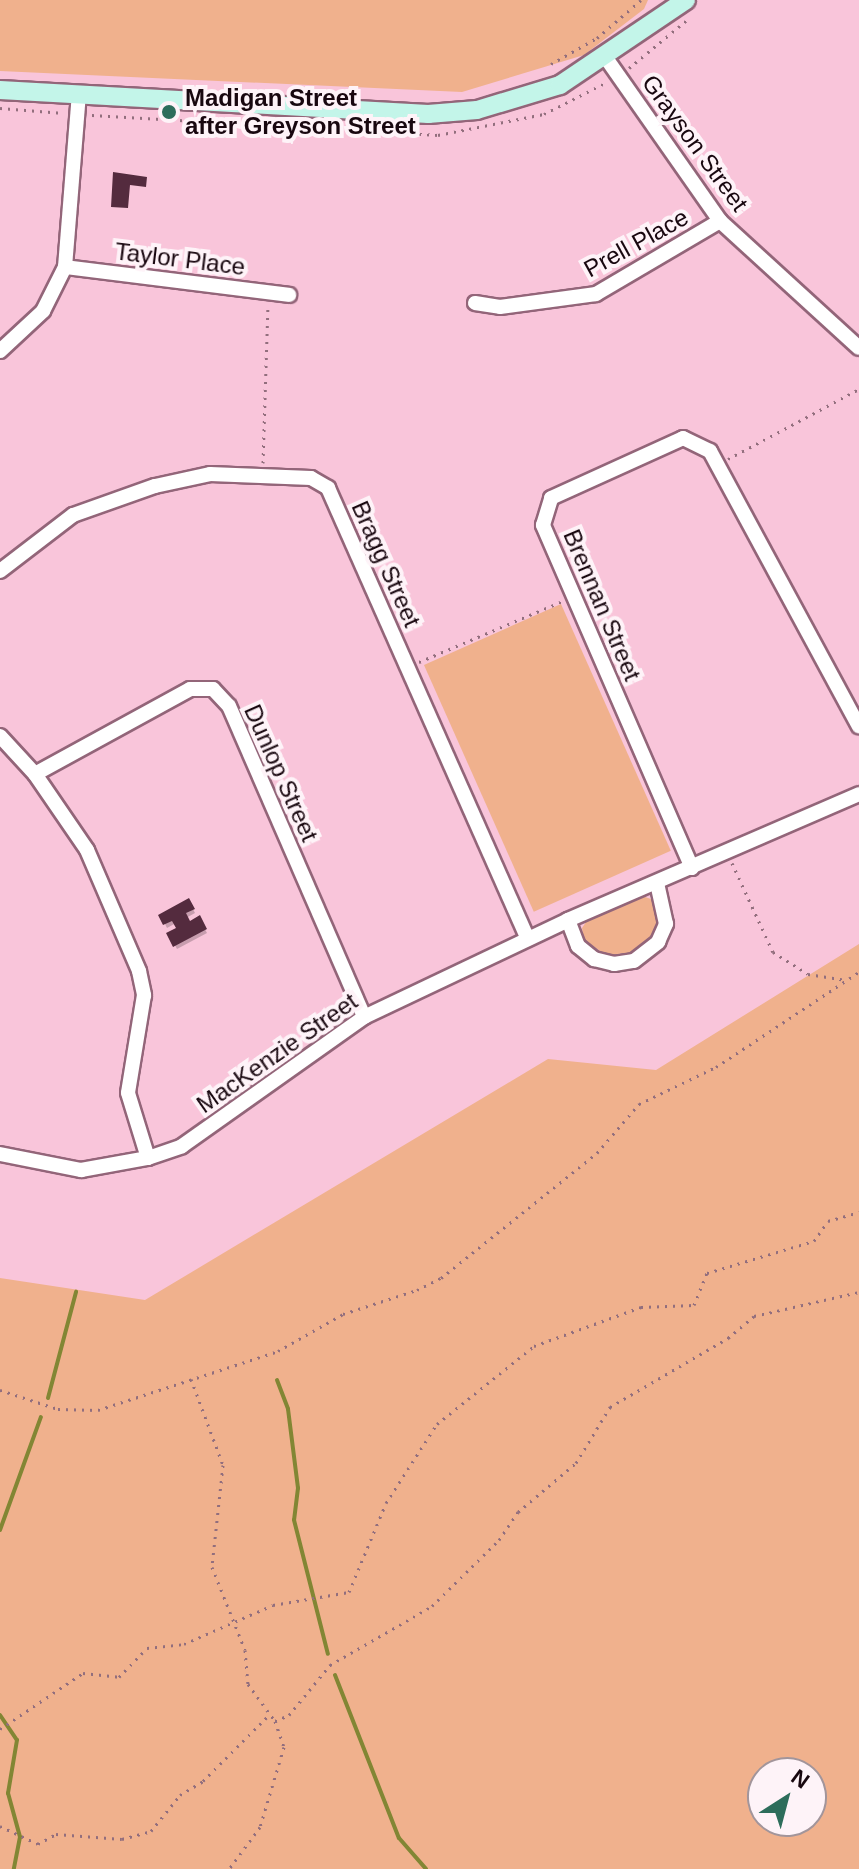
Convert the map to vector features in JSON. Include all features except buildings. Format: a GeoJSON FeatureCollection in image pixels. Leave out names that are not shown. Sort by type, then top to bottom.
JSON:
{"type":"FeatureCollection","features":[{"type":"Feature","properties":{"kind":"street"},"geometry":{"type":"LineString","coordinates":[[647,28],[664,0]]}},
{"type":"Feature","properties":{"kind":"street"},"geometry":{"type":"LineString","coordinates":[[0,90],[428,114],[505,106],[560,85],[606,58],[686,0]]}},
{"type":"Feature","properties":{"kind":"street","name":"Grayson Street"},"geometry":{"type":"LineString","coordinates":[[606,58],[720,221],[859,348]]}},
{"type":"Feature","properties":{"kind":"street"},"geometry":{"type":"LineString","coordinates":[[0,351],[43,311],[65,267],[79,94]]}},
{"type":"Feature","properties":{"kind":"street","name":"Prell Place"},"geometry":{"type":"LineString","coordinates":[[475,303],[500,307],[596,294],[720,221]]}},
{"type":"Feature","properties":{"kind":"street","name":"Taylor Place"},"geometry":{"type":"LineString","coordinates":[[65,267],[289,295]]}},
{"type":"Feature","properties":{"kind":"street","name":"Brennan Street"},"geometry":{"type":"LineString","coordinates":[[692,868],[543,525],[551,498],[683,438],[710,451],[859,726]]}},
{"type":"Feature","properties":{"kind":"street","name":"Bragg Street"},"geometry":{"type":"LineString","coordinates":[[0,571],[73,515],[113,499],[210,474],[311,478],[328,488],[528,939]]}},
{"type":"Feature","properties":{"kind":"street","name":"Dunlop Street"},"geometry":{"type":"LineString","coordinates":[[35,774],[190,689],[213,689],[229,706],[364,1017]]}},
{"type":"Feature","properties":{"kind":"street"},"geometry":{"type":"LineString","coordinates":[[0,736],[35,774],[87,850],[139,971],[144,995],[128,1093],[148,1158]]}},
{"type":"Feature","properties":{"kind":"street","name":"MacKenzie Street"},"geometry":{"type":"LineString","coordinates":[[0,1154],[81,1170],[148,1158],[182,1146],[364,1017],[568,920],[859,794]]}},
{"type":"Feature","properties":{"kind":"street"},"geometry":{"type":"LineString","coordinates":[[568,920],[578,946],[594,959],[614,964],[634,961],[651,950],[663,933],[666,913],[657,883]]}},
{"type":"Feature","properties":{"kind":"path"},"geometry":{"type":"LineString","coordinates":[[551,64],[597,38],[641,0]]}},
{"type":"Feature","properties":{"kind":"path"},"geometry":{"type":"LineString","coordinates":[[263,475],[268,292]]}},
{"type":"Feature","properties":{"kind":"path"},"geometry":{"type":"LineString","coordinates":[[717,464],[859,389]]}},
{"type":"Feature","properties":{"kind":"path"},"geometry":{"type":"LineString","coordinates":[[408,667],[574,596]]}},
{"type":"Feature","properties":{"kind":"path"},"geometry":{"type":"LineString","coordinates":[[727,852],[773,952],[808,974],[846,980]]}},
{"type":"Feature","properties":{"kind":"path"},"geometry":{"type":"LineString","coordinates":[[0,1390],[58,1409],[98,1410],[278,1351],[343,1314],[441,1278],[597,1153],[639,1104],[716,1067],[859,972]]}},
{"type":"Feature","properties":{"kind":"path"},"geometry":{"type":"LineString","coordinates":[[0,1729],[83,1673],[119,1677],[147,1648],[184,1644],[273,1605],[349,1592],[386,1503],[437,1424],[534,1346],[641,1307],[694,1305],[707,1273],[814,1241],[828,1221],[859,1212]]}},
{"type":"Feature","properties":{"kind":"path"},"geometry":{"type":"LineString","coordinates":[[275,1721],[289,1715],[330,1665],[432,1606],[499,1540],[518,1512],[576,1463],[610,1407],[728,1338],[754,1316],[859,1292]]}},
{"type":"Feature","properties":{"kind":"path"},"geometry":{"type":"LineString","coordinates":[[191,1379],[223,1465],[212,1567],[236,1620],[248,1684],[275,1721],[284,1747],[278,1779],[260,1827],[229,1869]]}},
{"type":"Feature","properties":{"kind":"path"},"geometry":{"type":"LineString","coordinates":[[0,1826],[38,1844],[56,1834],[122,1839],[151,1831],[180,1795],[203,1781],[270,1714]]}},
{"type":"Feature","properties":{"kind":"shaded area"},"geometry":{"type":"Polygon","coordinates":[[[0,0],[648,0],[644,9],[584,55],[462,92],[0,71],[0,0]]]}},
{"type":"Feature","properties":{"kind":"shaded area"},"geometry":{"type":"Polygon","coordinates":[[[561,604],[671,851],[534,912],[424,665],[561,604]]]}},
{"type":"Feature","properties":{"kind":"shaded area"},"geometry":{"type":"Polygon","coordinates":[[[642,896],[654,900],[661,916],[657,933],[640,952],[606,955],[584,940],[582,928],[588,919],[642,896]]]}},
{"type":"Feature","properties":{"kind":"shaded area"},"geometry":{"type":"Polygon","coordinates":[[[859,944],[859,1869],[0,1869],[0,1278],[145,1300],[548,1059],[656,1070],[859,944]]]}},
{"type":"Feature","properties":{"kind":"waterway"},"geometry":{"type":"LineString","coordinates":[[48,1398],[76,1292]]}},
{"type":"Feature","properties":{"kind":"waterway"},"geometry":{"type":"LineString","coordinates":[[277,1380],[288,1409],[298,1488],[294,1520],[328,1654]]}},
{"type":"Feature","properties":{"kind":"waterway"},"geometry":{"type":"LineString","coordinates":[[0,1530],[41,1417]]}},
{"type":"Feature","properties":{"kind":"waterway"},"geometry":{"type":"LineString","coordinates":[[335,1675],[399,1838],[426,1869]]}},
{"type":"Feature","properties":{"kind":"waterway"},"geometry":{"type":"LineString","coordinates":[[0,1715],[17,1740],[8,1793],[20,1837],[14,1869]]}},
{"type":"Feature","properties":{"kind":"place","name":"Madigan Street after Greyson Street"},"geometry":{"type":"Point","coordinates":[169,112]}}]}
